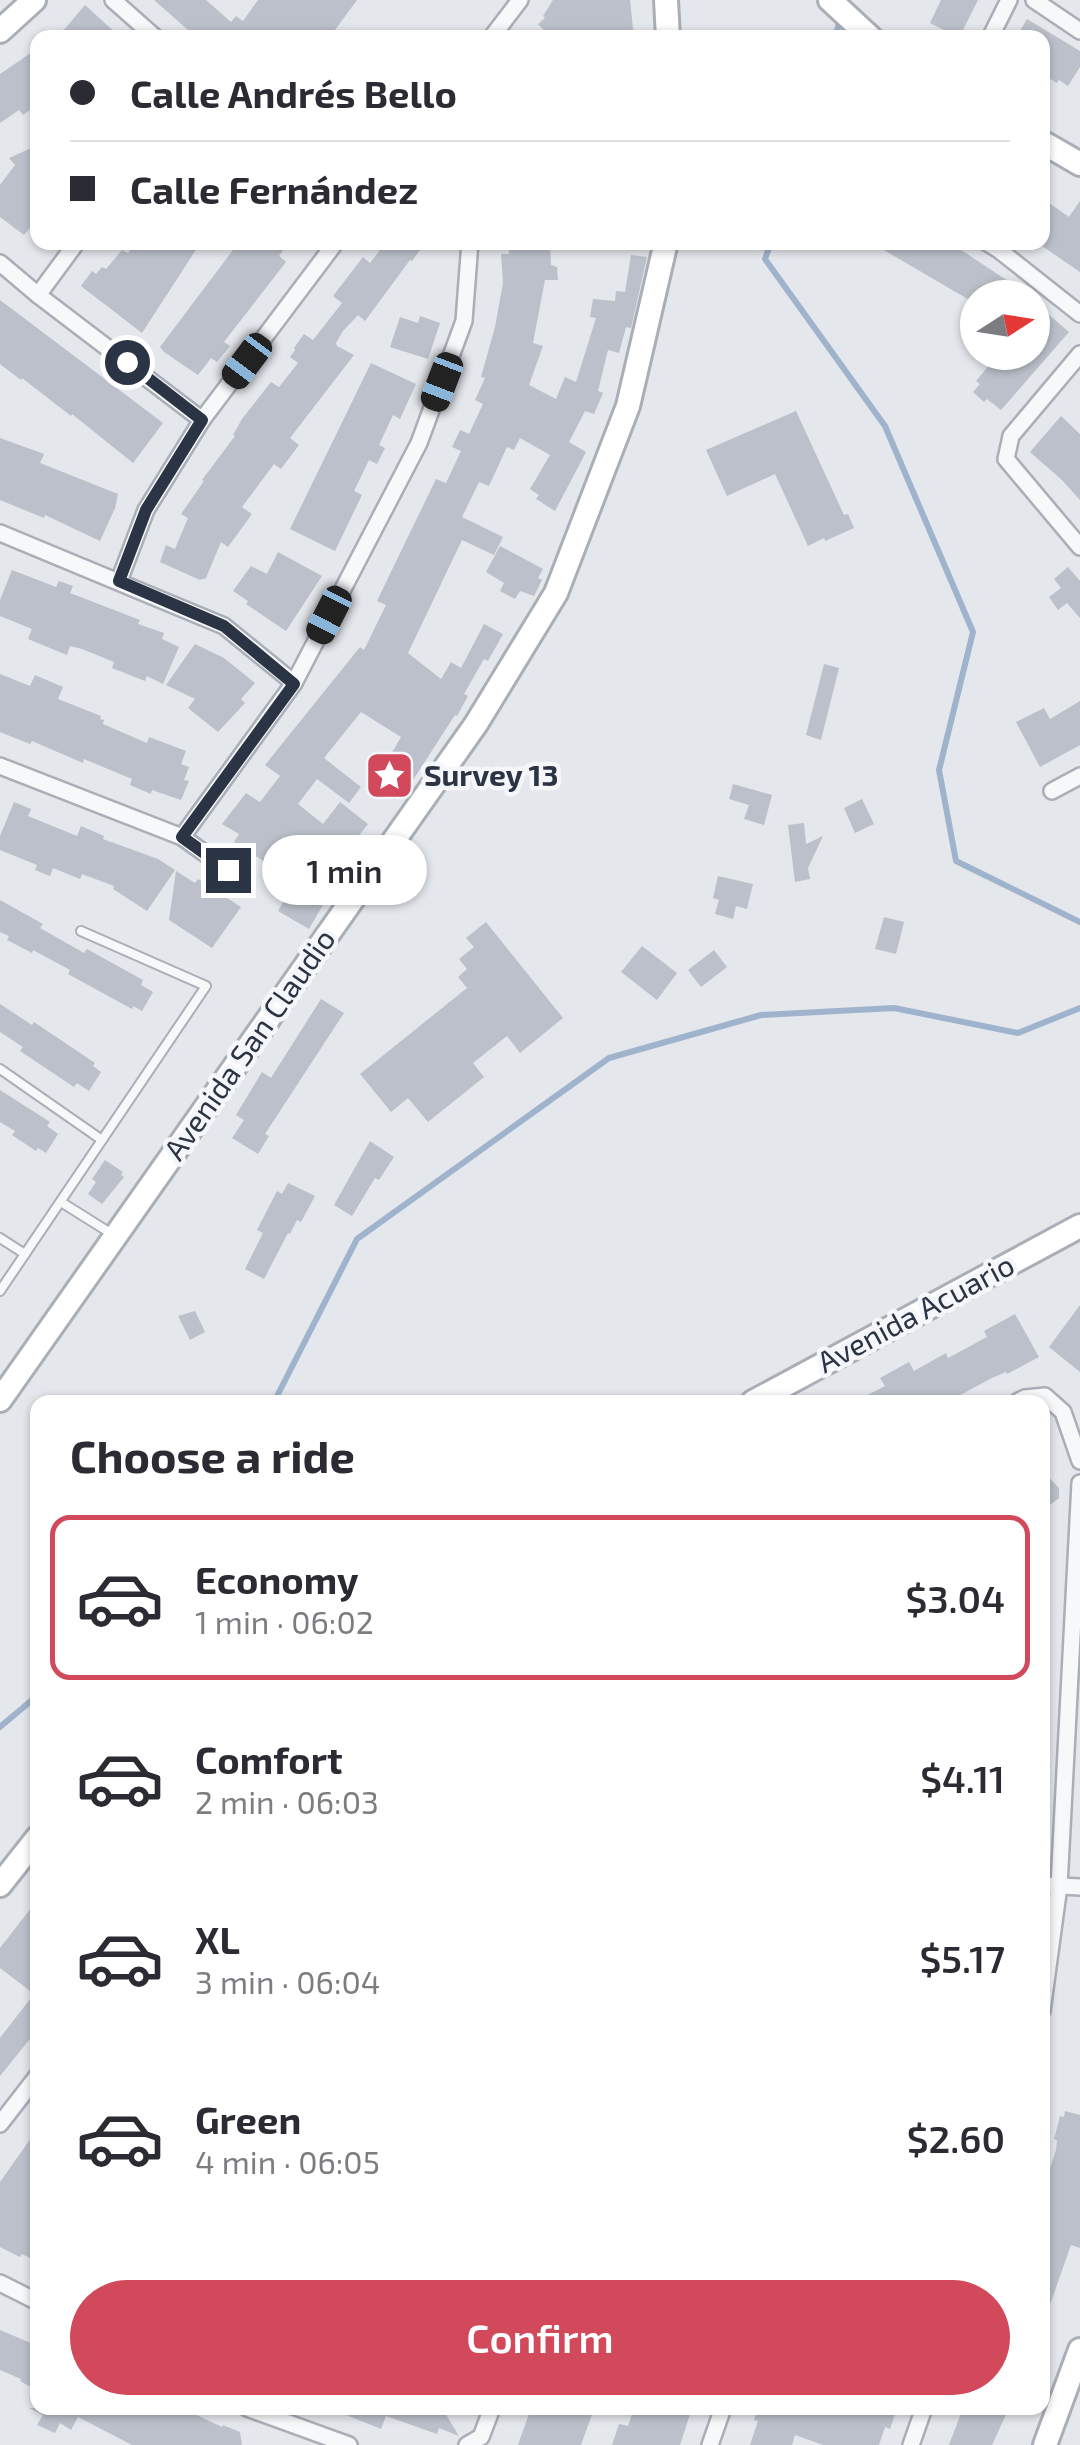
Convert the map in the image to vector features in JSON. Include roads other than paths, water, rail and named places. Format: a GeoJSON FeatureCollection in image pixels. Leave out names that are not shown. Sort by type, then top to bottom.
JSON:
{"type":"FeatureCollection","features":[{"type":"Feature","properties":{"kind":"street"},"geometry":{"type":"LineString","coordinates":[[0,31],[34,0]]}},
{"type":"Feature","properties":{"kind":"street"},"geometry":{"type":"LineString","coordinates":[[113,0],[147,30]]}},
{"type":"Feature","properties":{"kind":"street"},"geometry":{"type":"LineString","coordinates":[[497,30],[520,0]]}},
{"type":"Feature","properties":{"kind":"street"},"geometry":{"type":"LineString","coordinates":[[666,0],[668,30]]}},
{"type":"Feature","properties":{"kind":"street"},"geometry":{"type":"LineString","coordinates":[[830,0],[862,30]]}},
{"type":"Feature","properties":{"kind":"street"},"geometry":{"type":"LineString","coordinates":[[994,30],[1010,0]]}},
{"type":"Feature","properties":{"kind":"street"},"geometry":{"type":"LineString","coordinates":[[1034,0],[1080,31]]}},
{"type":"Feature","properties":{"kind":"street"},"geometry":{"type":"LineString","coordinates":[[1050,147],[1080,164]]}},
{"type":"Feature","properties":{"kind":"street"},"geometry":{"type":"LineString","coordinates":[[38,295],[71,250]]}},
{"type":"Feature","properties":{"kind":"street"},"geometry":{"type":"LineString","coordinates":[[119,581],[146,510],[202,420],[330,250]]}},
{"type":"Feature","properties":{"kind":"street"},"geometry":{"type":"LineString","coordinates":[[182,837],[294,684],[419,443],[464,321],[469,250]]}},
{"type":"Feature","properties":{"kind":"street","name":"Avenida San Claudio"},"geometry":{"type":"LineString","coordinates":[[0,1400],[476,724],[556,593],[628,406],[664,250]]}},
{"type":"Feature","properties":{"kind":"street"},"geometry":{"type":"LineString","coordinates":[[1000,250],[1080,314]]}},
{"type":"Feature","properties":{"kind":"street"},"geometry":{"type":"LineString","coordinates":[[0,263],[202,420]]}},
{"type":"Feature","properties":{"kind":"street"},"geometry":{"type":"LineString","coordinates":[[1080,354],[1011,436],[1006,459],[1080,547]]}},
{"type":"Feature","properties":{"kind":"street"},"geometry":{"type":"LineString","coordinates":[[0,533],[224,626],[294,684]]}},
{"type":"Feature","properties":{"kind":"street"},"geometry":{"type":"LineString","coordinates":[[0,766],[182,837],[228,870]]}},
{"type":"Feature","properties":{"kind":"street"},"geometry":{"type":"LineString","coordinates":[[1052,791],[1080,776]]}},
{"type":"Feature","properties":{"kind":"street","name":"Avenida Acuario"},"geometry":{"type":"LineString","coordinates":[[766,1395],[1080,1226]]}},
{"type":"Feature","properties":{"kind":"street"},"geometry":{"type":"LineString","coordinates":[[1050,1401],[1062,1412],[1080,1461]]}},
{"type":"Feature","properties":{"kind":"street"},"geometry":{"type":"LineString","coordinates":[[1080,1483],[1051,1886],[1080,1887]]}},
{"type":"Feature","properties":{"kind":"street"},"geometry":{"type":"LineString","coordinates":[[0,1885],[30,1847]]}},
{"type":"Feature","properties":{"kind":"street"},"geometry":{"type":"LineString","coordinates":[[0,2124],[30,2085]]}},
{"type":"Feature","properties":{"kind":"street"},"geometry":{"type":"LineString","coordinates":[[0,2282],[30,2298]]}},
{"type":"Feature","properties":{"kind":"street"},"geometry":{"type":"LineString","coordinates":[[1045,2445],[1080,2350]]}},
{"type":"Feature","properties":{"kind":"street"},"geometry":{"type":"LineString","coordinates":[[266,2415],[348,2445]]}},
{"type":"Feature","properties":{"kind":"street"},"geometry":{"type":"LineString","coordinates":[[467,2445],[481,2437],[489,2415]]}},
{"type":"Feature","properties":{"kind":"street"},"geometry":{"type":"LineString","coordinates":[[710,2445],[721,2415]]}},
{"type":"Feature","properties":{"kind":"street"},"geometry":{"type":"LineString","coordinates":[[911,2445],[922,2415]]}},
{"type":"Feature","properties":{"kind":"lane"},"geometry":{"type":"LineString","coordinates":[[0,1291],[206,986],[81,931]]}},
{"type":"Feature","properties":{"kind":"lane"},"geometry":{"type":"LineString","coordinates":[[0,1069],[102,1140]]}},
{"type":"Feature","properties":{"kind":"lane"},"geometry":{"type":"LineString","coordinates":[[60,1202],[116,1237]]}},
{"type":"Feature","properties":{"kind":"lane"},"geometry":{"type":"LineString","coordinates":[[0,1238],[25,1254]]}},
{"type":"Feature","properties":{"kind":"waterway"},"geometry":{"type":"LineString","coordinates":[[837,30],[840,19]]}},
{"type":"Feature","properties":{"kind":"waterway"},"geometry":{"type":"LineString","coordinates":[[768,250],[765,259],[885,426],[973,632],[939,770],[956,861],[1080,922]]}},
{"type":"Feature","properties":{"kind":"waterway"},"geometry":{"type":"LineString","coordinates":[[278,1395],[357,1239],[609,1058],[761,1015],[894,1008],[1018,1033],[1080,1008]]}},
{"type":"Feature","properties":{"kind":"waterway"},"geometry":{"type":"LineString","coordinates":[[0,1727],[30,1702]]}},
{"type":"Feature","properties":{"kind":"place","name":"Survey 13"},"geometry":{"type":"Point","coordinates":[389,776]}}]}
